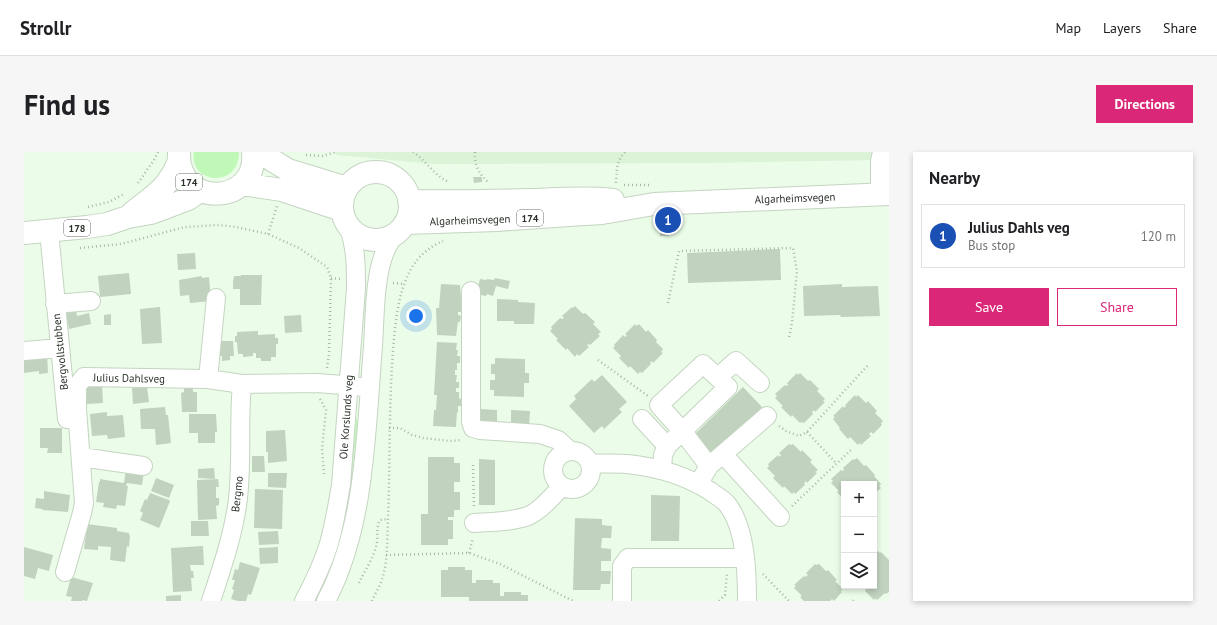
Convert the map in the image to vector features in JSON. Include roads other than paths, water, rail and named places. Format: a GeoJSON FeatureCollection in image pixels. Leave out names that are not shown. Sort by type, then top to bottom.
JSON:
{"type":"FeatureCollection","features":[{"type":"Feature","properties":{"kind":"main road"},"geometry":{"type":"LineString","coordinates":[[242,184],[252,167],[253,152]]}},
{"type":"Feature","properties":{"kind":"main road"},"geometry":{"type":"LineString","coordinates":[[259,152],[288,170],[347,188]]}},
{"type":"Feature","properties":{"kind":"main road","name":"174"},"geometry":{"type":"LineString","coordinates":[[179,157],[182,173],[190,184],[200,191],[218,194],[226,193],[242,184],[282,190],[346,219],[360,236],[373,240],[380,240],[400,229]]}},
{"type":"Feature","properties":{"kind":"main road","name":"178"},"geometry":{"type":"LineString","coordinates":[[128,217],[143,203],[154,197],[170,180],[179,157]]}},
{"type":"Feature","properties":{"kind":"main road"},"geometry":{"type":"LineString","coordinates":[[346,219],[344,194],[347,188],[352,182],[364,174],[378,172],[386,174],[398,181],[407,193],[409,201],[408,216],[400,229]]}},
{"type":"Feature","properties":{"kind":"main road","name":"178"},"geometry":{"type":"LineString","coordinates":[[24,233],[107,224],[128,217],[151,213],[188,199],[200,191]]}},
{"type":"Feature","properties":{"kind":"main road","name":"Algarheimsvegen"},"geometry":{"type":"LineString","coordinates":[[400,229],[497,220],[576,215],[654,204],[884,194]]}},
{"type":"Feature","properties":{"kind":"main road","name":"Algarheimsvegen"},"geometry":{"type":"LineString","coordinates":[[409,201],[454,202],[599,198],[654,204]]}},
{"type":"Feature","properties":{"kind":"street"},"geometry":{"type":"LineString","coordinates":[[882,152],[880,161],[884,194]]}},
{"type":"Feature","properties":{"kind":"street","name":"Ole Korslunds veg"},"geometry":{"type":"LineString","coordinates":[[304,601],[312,586],[327,549],[336,518],[341,485],[349,385],[356,264],[354,244],[346,219]]}},
{"type":"Feature","properties":{"kind":"street","name":"Ole Korslunds veg"},"geometry":{"type":"LineString","coordinates":[[326,601],[345,556],[354,522],[360,489],[380,270],[386,248],[400,229]]}},
{"type":"Feature","properties":{"kind":"street","name":"Bergvollstubben"},"geometry":{"type":"LineString","coordinates":[[49,231],[68,428],[70,472]]}},
{"type":"Feature","properties":{"kind":"street"},"geometry":{"type":"LineString","coordinates":[[471,291],[471,422],[473,428],[480,430],[540,434],[558,440],[569,450]]}},
{"type":"Feature","properties":{"kind":"street"},"geometry":{"type":"LineString","coordinates":[[208,379],[216,298]]}},
{"type":"Feature","properties":{"kind":"street"},"geometry":{"type":"LineString","coordinates":[[55,304],[91,300]]}},
{"type":"Feature","properties":{"kind":"street"},"geometry":{"type":"LineString","coordinates":[[24,351],[60,348]]}},
{"type":"Feature","properties":{"kind":"street"},"geometry":{"type":"LineString","coordinates":[[718,377],[736,361],[760,383]]}},
{"type":"Feature","properties":{"kind":"street"},"geometry":{"type":"LineString","coordinates":[[662,470],[663,455],[667,446],[683,432],[728,387],[703,364],[659,405],[683,432],[710,466]]}},
{"type":"Feature","properties":{"kind":"street","name":"Julius Dahlsveg"},"geometry":{"type":"LineString","coordinates":[[65,572],[84,503],[77,409],[77,386],[84,377],[208,379],[242,384],[317,383],[369,387]]}},
{"type":"Feature","properties":{"kind":"street","name":"Bergmo"},"geometry":{"type":"LineString","coordinates":[[211,601],[228,548],[237,506],[240,473],[240,407],[242,384]]}},
{"type":"Feature","properties":{"kind":"street"},"geometry":{"type":"LineString","coordinates":[[698,484],[710,466],[767,416]]}},
{"type":"Feature","properties":{"kind":"street"},"geometry":{"type":"LineString","coordinates":[[642,420],[667,446]]}},
{"type":"Feature","properties":{"kind":"street"},"geometry":{"type":"LineString","coordinates":[[569,450],[578,451],[585,456],[590,463],[591,471],[589,479],[584,486],[577,489],[568,490],[554,480],[552,470],[554,461],[560,454],[569,450]]}},
{"type":"Feature","properties":{"kind":"street"},"geometry":{"type":"LineString","coordinates":[[723,454],[780,517]]}},
{"type":"Feature","properties":{"kind":"street"},"geometry":{"type":"LineString","coordinates":[[81,457],[143,466]]}},
{"type":"Feature","properties":{"kind":"street"},"geometry":{"type":"LineString","coordinates":[[590,463],[626,464],[662,470],[698,484],[726,504],[738,528],[737,558],[747,601]]}},
{"type":"Feature","properties":{"kind":"street"},"geometry":{"type":"LineString","coordinates":[[474,523],[502,521],[529,516],[550,500],[561,486]]}},
{"type":"Feature","properties":{"kind":"street"},"geometry":{"type":"LineString","coordinates":[[622,601],[622,566],[628,558],[737,558]]}},
{"type":"Feature","properties":{"kind":"place","name":"Julius Dahls veg"},"geometry":{"type":"Point","coordinates":[668,220]}}]}
